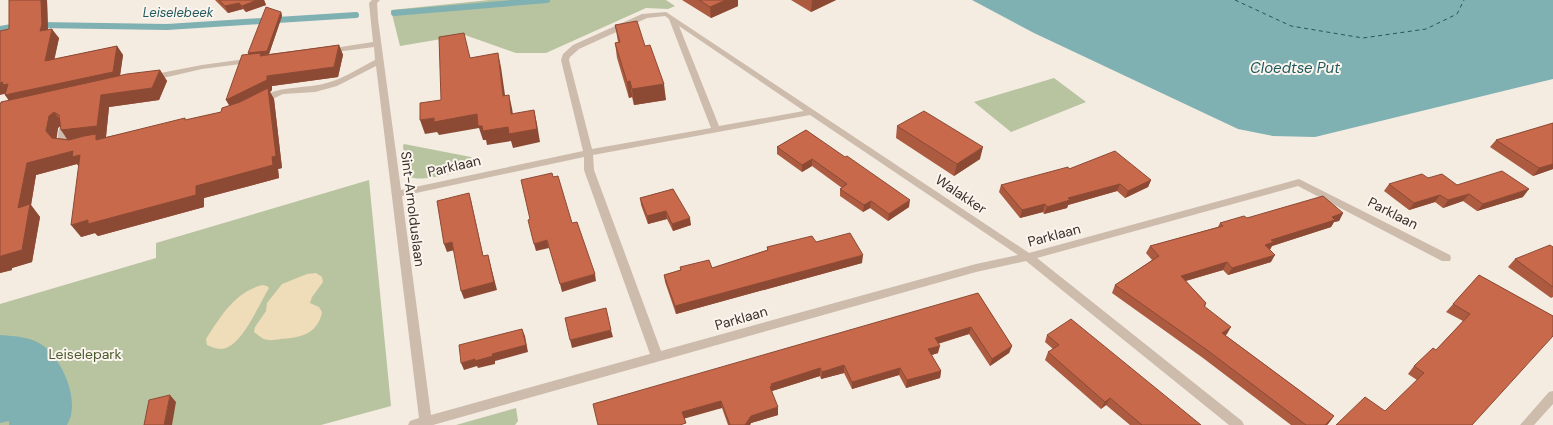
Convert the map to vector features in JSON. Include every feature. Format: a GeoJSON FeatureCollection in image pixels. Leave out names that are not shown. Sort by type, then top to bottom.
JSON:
{"type":"FeatureCollection","features":[{"type":"Feature","properties":{"kind":"street","name":"Sint-Arnolduslaan"},"geometry":{"type":"LineString","coordinates":[[376,0],[373,3],[373,7],[397,194],[420,423]]}},
{"type":"Feature","properties":{"kind":"street","name":"Walakker"},"geometry":{"type":"LineString","coordinates":[[588,153],[565,60],[566,56],[576,47],[645,16],[666,14],[1028,257],[1238,425]]}},
{"type":"Feature","properties":{"kind":"street"},"geometry":{"type":"LineString","coordinates":[[672,18],[716,130]]}},
{"type":"Feature","properties":{"kind":"street"},"geometry":{"type":"LineString","coordinates":[[316,52],[378,44]]}},
{"type":"Feature","properties":{"kind":"street"},"geometry":{"type":"LineString","coordinates":[[141,80],[202,67],[261,59]]}},
{"type":"Feature","properties":{"kind":"street"},"geometry":{"type":"LineString","coordinates":[[254,106],[272,95],[281,92],[315,89],[334,84],[380,62]]}},
{"type":"Feature","properties":{"kind":"street","name":"Parklaan"},"geometry":{"type":"LineString","coordinates":[[397,194],[558,158],[812,112]]}},
{"type":"Feature","properties":{"kind":"street"},"geometry":{"type":"LineString","coordinates":[[63,128],[62,143],[65,147],[78,147]]}},
{"type":"Feature","properties":{"kind":"street"},"geometry":{"type":"LineString","coordinates":[[588,153],[589,170],[657,357]]}},
{"type":"Feature","properties":{"kind":"street","name":"Parklaan"},"geometry":{"type":"LineString","coordinates":[[420,423],[976,268],[1028,257],[1299,182],[1446,258]]}},
{"type":"Feature","properties":{"kind":"street"},"geometry":{"type":"LineString","coordinates":[[1526,425],[1553,396]]}},
{"type":"Feature","properties":{"kind":"green space"},"geometry":{"type":"Polygon","coordinates":[[[489,0],[666,0],[675,6],[668,9],[646,8],[546,53],[516,53],[465,35],[400,46],[391,10],[489,0]]]}},
{"type":"Feature","properties":{"kind":"green space"},"geometry":{"type":"Polygon","coordinates":[[[1054,78],[1086,102],[1011,132],[974,102],[1054,78]]]}},
{"type":"Feature","properties":{"kind":"green space"},"geometry":{"type":"Polygon","coordinates":[[[404,144],[471,157],[473,164],[466,170],[442,176],[424,178],[410,177],[406,174],[404,144]]]}},
{"type":"Feature","properties":{"kind":"green space","name":"Leiselepark"},"geometry":{"type":"Polygon","coordinates":[[[369,180],[391,406],[321,425],[0,425],[0,304],[156,258],[156,243],[369,180]]]}},
{"type":"Feature","properties":{"kind":"green space"},"geometry":{"type":"Polygon","coordinates":[[[516,408],[518,421],[515,425],[456,425],[516,408]]]}},
{"type":"Feature","properties":{"kind":"sand"},"geometry":{"type":"Polygon","coordinates":[[[316,273],[322,277],[323,282],[312,297],[310,303],[319,307],[322,312],[317,325],[312,330],[301,336],[272,340],[263,338],[254,332],[255,327],[266,311],[267,303],[282,284],[307,274],[316,273]]]}},
{"type":"Feature","properties":{"kind":"sand"},"geometry":{"type":"Polygon","coordinates":[[[262,285],[269,288],[240,337],[234,343],[223,349],[218,349],[207,345],[206,339],[229,306],[244,294],[262,285]]]}},
{"type":"Feature","properties":{"kind":"water","name":"Cloedtse Put"},"geometry":{"type":"Polygon","coordinates":[[[972,0],[1553,0],[1553,79],[1315,137],[1273,136],[1238,129],[1034,33],[972,0]]]}},
{"type":"Feature","properties":{"kind":"water"},"geometry":{"type":"Polygon","coordinates":[[[0,335],[35,341],[45,347],[58,362],[64,372],[71,394],[71,416],[67,425],[9,425],[9,421],[0,423],[0,335]]]}},
{"type":"Feature","properties":{"kind":"building"},"geometry":{"type":"Polygon","coordinates":[[[9,0],[41,0],[42,24],[40,31],[52,29],[45,61],[117,46],[113,72],[5,95],[8,84],[2,85],[3,82],[0,83],[0,31],[9,29],[9,0]]]}},
{"type":"Feature","properties":{"kind":"building"},"geometry":{"type":"Polygon","coordinates":[[[219,0],[257,0],[242,6],[239,3],[225,6],[219,0]]]}},
{"type":"Feature","properties":{"kind":"building"},"geometry":{"type":"Polygon","coordinates":[[[699,0],[726,0],[710,7],[699,0]]]}},
{"type":"Feature","properties":{"kind":"building"},"geometry":{"type":"Polygon","coordinates":[[[266,7],[281,12],[267,51],[248,53],[266,7]]]}},
{"type":"Feature","properties":{"kind":"building"},"geometry":{"type":"Polygon","coordinates":[[[637,21],[645,46],[650,45],[664,84],[632,89],[630,81],[627,82],[615,43],[620,42],[615,25],[637,21]]]}},
{"type":"Feature","properties":{"kind":"building"},"geometry":{"type":"Polygon","coordinates":[[[464,33],[470,58],[498,53],[503,96],[509,95],[511,114],[534,110],[537,129],[509,134],[508,127],[483,131],[482,126],[478,126],[477,114],[434,122],[434,118],[420,120],[420,103],[441,100],[439,37],[464,33]]]}},
{"type":"Feature","properties":{"kind":"building"},"geometry":{"type":"Polygon","coordinates":[[[339,45],[334,67],[267,76],[267,80],[226,100],[242,55],[261,53],[260,56],[339,45]]]}},
{"type":"Feature","properties":{"kind":"building"},"geometry":{"type":"Polygon","coordinates":[[[160,70],[152,88],[101,95],[97,126],[61,130],[59,115],[54,112],[49,116],[46,131],[52,138],[69,140],[96,134],[96,140],[185,118],[185,120],[221,112],[222,108],[240,102],[268,88],[276,156],[272,157],[273,165],[196,186],[196,195],[88,224],[88,220],[71,225],[80,155],[72,157],[73,151],[27,163],[18,208],[30,204],[22,250],[1,256],[0,258],[1,102],[127,74],[160,70]]]}},
{"type":"Feature","properties":{"kind":"building"},"geometry":{"type":"Polygon","coordinates":[[[924,111],[983,147],[957,164],[897,126],[924,111]]]}},
{"type":"Feature","properties":{"kind":"building"},"geometry":{"type":"Polygon","coordinates":[[[1553,123],[1553,164],[1539,168],[1496,140],[1553,123]]]}},
{"type":"Feature","properties":{"kind":"building"},"geometry":{"type":"Polygon","coordinates":[[[806,130],[845,157],[847,156],[910,200],[889,214],[871,201],[864,205],[840,189],[847,184],[812,159],[802,165],[777,147],[806,130]]]}},
{"type":"Feature","properties":{"kind":"building"},"geometry":{"type":"Polygon","coordinates":[[[1115,151],[1151,180],[1128,191],[1120,184],[1068,198],[1070,200],[1047,207],[1045,204],[1022,210],[1001,185],[1068,167],[1069,169],[1115,151]]]}},
{"type":"Feature","properties":{"kind":"building"},"geometry":{"type":"Polygon","coordinates":[[[1502,171],[1529,189],[1483,204],[1469,194],[1448,200],[1440,195],[1414,203],[1389,184],[1422,174],[1428,178],[1442,174],[1457,185],[1502,171]]]}},
{"type":"Feature","properties":{"kind":"building"},"geometry":{"type":"Polygon","coordinates":[[[552,173],[553,177],[558,176],[572,223],[577,222],[595,274],[560,284],[547,240],[534,244],[521,180],[552,173]]]}},
{"type":"Feature","properties":{"kind":"building"},"geometry":{"type":"Polygon","coordinates":[[[673,189],[690,218],[672,224],[666,211],[647,216],[640,198],[673,189]]]}},
{"type":"Feature","properties":{"kind":"building"},"geometry":{"type":"Polygon","coordinates":[[[469,193],[483,256],[488,255],[494,282],[461,291],[452,242],[444,244],[437,201],[469,193]]]}},
{"type":"Feature","properties":{"kind":"building"},"geometry":{"type":"Polygon","coordinates":[[[1323,196],[1343,213],[1332,217],[1335,220],[1271,240],[1274,242],[1265,245],[1275,255],[1232,268],[1227,262],[1181,276],[1206,303],[1204,306],[1231,327],[1222,333],[1334,416],[1325,425],[1306,425],[1207,350],[1115,285],[1159,256],[1150,246],[1223,226],[1220,223],[1244,216],[1247,218],[1323,196]]]}},
{"type":"Feature","properties":{"kind":"building"},"geometry":{"type":"Polygon","coordinates":[[[850,233],[863,255],[675,306],[664,275],[681,270],[680,267],[709,260],[712,268],[768,250],[767,247],[812,236],[816,242],[850,233]]]}},
{"type":"Feature","properties":{"kind":"building"},"geometry":{"type":"Polygon","coordinates":[[[1550,245],[1553,247],[1553,287],[1515,259],[1550,245]]]}},
{"type":"Feature","properties":{"kind":"building"},"geometry":{"type":"Polygon","coordinates":[[[1479,275],[1553,316],[1553,336],[1472,425],[1336,425],[1365,397],[1385,411],[1424,373],[1414,366],[1433,348],[1436,350],[1470,314],[1453,304],[1479,275]]]}},
{"type":"Feature","properties":{"kind":"building"},"geometry":{"type":"Polygon","coordinates":[[[978,293],[1012,346],[992,359],[971,327],[935,338],[940,346],[928,349],[941,371],[907,380],[900,368],[852,382],[844,365],[822,372],[820,368],[771,384],[772,386],[770,387],[778,407],[751,416],[745,425],[730,425],[721,401],[682,412],[686,423],[680,425],[598,425],[593,404],[978,293]]]}},
{"type":"Feature","properties":{"kind":"building"},"geometry":{"type":"Polygon","coordinates":[[[606,308],[611,330],[570,340],[565,318],[606,308]]]}},
{"type":"Feature","properties":{"kind":"building"},"geometry":{"type":"Polygon","coordinates":[[[1071,319],[1201,425],[1142,425],[1110,398],[1105,402],[1048,352],[1059,345],[1047,335],[1071,319]]]}},
{"type":"Feature","properties":{"kind":"building"},"geometry":{"type":"Polygon","coordinates":[[[522,329],[526,345],[492,354],[493,356],[475,361],[475,359],[461,363],[459,345],[522,329]]]}},
{"type":"Feature","properties":{"kind":"building"},"geometry":{"type":"Polygon","coordinates":[[[170,395],[164,425],[144,425],[149,400],[170,395]]]}},
{"type":"Feature","properties":{"kind":"waterway","name":"Leiselebeek"},"geometry":{"type":"LineString","coordinates":[[394,13],[547,0]]}},
{"type":"Feature","properties":{"kind":"waterway","name":"Leiselebeek"},"geometry":{"type":"LineString","coordinates":[[39,25],[167,27],[356,15]]}},
{"type":"Feature","properties":{"kind":"waterway","name":"Leiselebeek"},"geometry":{"type":"LineString","coordinates":[[0,29],[17,26]]}},
{"type":"Feature","properties":{"kind":"ferry route"},"geometry":{"type":"LineString","coordinates":[[1235,0],[1291,26],[1363,38],[1426,29],[1457,14],[1464,0]]}}]}
